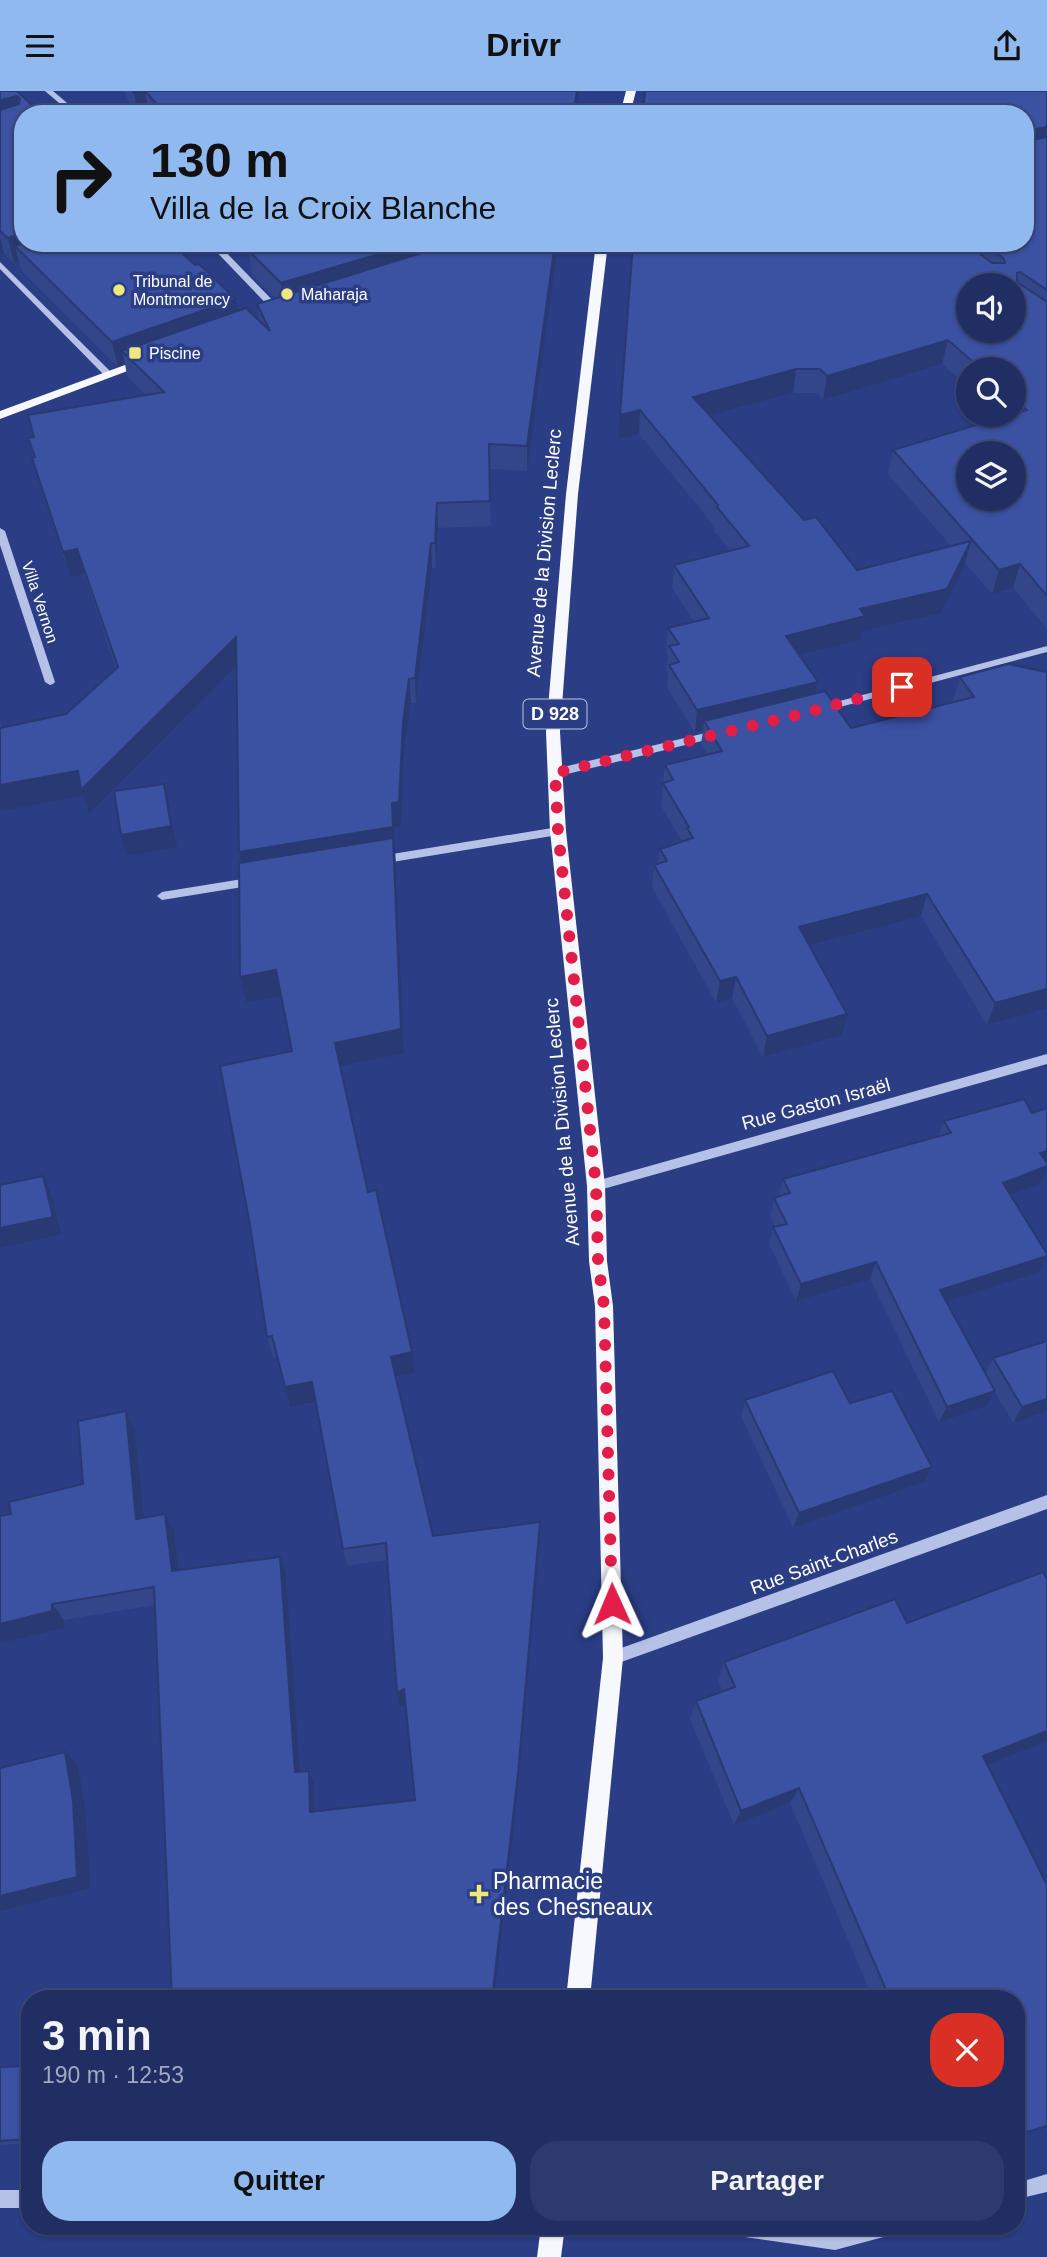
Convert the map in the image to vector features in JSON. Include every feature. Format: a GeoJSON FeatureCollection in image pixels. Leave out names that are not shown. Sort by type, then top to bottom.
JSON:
{"type":"FeatureCollection","features":[{"type":"Feature","properties":{"kind":"main road","name":"Avenue de la Division Leclerc"},"geometry":{"type":"LineString","coordinates":[[579,1990],[614,1658],[604,1306],[598,1261],[596,1186],[558,831],[554,732],[572,494],[601,252]]}},
{"type":"Feature","properties":{"kind":"main road"},"geometry":{"type":"LineString","coordinates":[[276,317],[295,311]]}},
{"type":"Feature","properties":{"kind":"main road"},"geometry":{"type":"LineString","coordinates":[[2,411],[159,357]]}},
{"type":"Feature","properties":{"kind":"main road"},"geometry":{"type":"LineString","coordinates":[[549,2257],[552,2235]]}},
{"type":"Feature","properties":{"kind":"street"},"geometry":{"type":"LineString","coordinates":[[49,91],[66,105]]}},
{"type":"Feature","properties":{"kind":"street"},"geometry":{"type":"LineString","coordinates":[[220,252],[276,317]]}},
{"type":"Feature","properties":{"kind":"street"},"geometry":{"type":"LineString","coordinates":[[2,269],[19,267]]}},
{"type":"Feature","properties":{"kind":"street"},"geometry":{"type":"LineString","coordinates":[[2,269],[109,375]]}},
{"type":"Feature","properties":{"kind":"street","name":"Villa Vernon"},"geometry":{"type":"LineString","coordinates":[[0,531],[50,682]]}},
{"type":"Feature","properties":{"kind":"street"},"geometry":{"type":"LineString","coordinates":[[814,711],[1047,649]]}},
{"type":"Feature","properties":{"kind":"street"},"geometry":{"type":"LineString","coordinates":[[555,773],[723,733]]}},
{"type":"Feature","properties":{"kind":"street"},"geometry":{"type":"LineString","coordinates":[[367,862],[558,831]]}},
{"type":"Feature","properties":{"kind":"street"},"geometry":{"type":"LineString","coordinates":[[162,897],[271,878]]}},
{"type":"Feature","properties":{"kind":"street","name":"Rue Gaston Israël"},"geometry":{"type":"LineString","coordinates":[[596,1186],[1047,1059]]}},
{"type":"Feature","properties":{"kind":"street","name":"Rue Saint-Charles"},"geometry":{"type":"LineString","coordinates":[[614,1658],[1047,1502]]}},
{"type":"Feature","properties":{"kind":"street"},"geometry":{"type":"LineString","coordinates":[[1025,2190],[1046,2186]]}},
{"type":"Feature","properties":{"kind":"street"},"geometry":{"type":"LineString","coordinates":[[0,2199],[21,2199]]}},
{"type":"Feature","properties":{"kind":"street"},"geometry":{"type":"LineString","coordinates":[[793,2235],[835,2241],[857,2235]]}},
{"type":"Feature","properties":{"kind":"building"},"geometry":{"type":"Polygon","coordinates":[[[0,91],[17,91],[32,105],[16,105],[20,99],[17,96],[0,100],[0,91]]]}},
{"type":"Feature","properties":{"kind":"building"},"geometry":{"type":"Polygon","coordinates":[[[145,91],[577,91],[575,105],[158,105],[145,91]]]}},
{"type":"Feature","properties":{"kind":"building"},"geometry":{"type":"Polygon","coordinates":[[[645,91],[1047,91],[1047,127],[1034,129],[1034,105],[644,105],[645,91]]]}},
{"type":"Feature","properties":{"kind":"building"},"geometry":{"type":"Polygon","coordinates":[[[14,106],[14,236],[8,238],[0,231],[0,110],[14,106]]]}},
{"type":"Feature","properties":{"kind":"building"},"geometry":{"type":"Polygon","coordinates":[[[1047,137],[1047,290],[1026,276],[1026,273],[956,273],[956,343],[1026,343],[1026,288],[1047,302],[1047,596],[1020,564],[999,570],[893,450],[970,427],[1026,427],[1026,357],[967,357],[948,340],[827,376],[820,369],[796,369],[693,397],[804,520],[816,517],[857,570],[971,541],[947,589],[860,609],[865,616],[786,636],[818,682],[697,710],[669,665],[679,662],[669,646],[679,644],[668,628],[709,618],[674,565],[749,546],[640,410],[620,415],[632,252],[978,252],[992,263],[1005,263],[995,252],[1034,252],[1034,140],[1047,137]]]}},
{"type":"Feature","properties":{"kind":"building","name":"Tribunal de Montmorency"},"geometry":{"type":"Polygon","coordinates":[[[21,252],[181,252],[195,265],[199,264],[236,299],[112,342],[21,252]]]}},
{"type":"Feature","properties":{"kind":"building"},"geometry":{"type":"Polygon","coordinates":[[[250,252],[386,252],[281,283],[250,252]]]}},
{"type":"Feature","properties":{"kind":"building"},"geometry":{"type":"Polygon","coordinates":[[[425,252],[554,252],[527,446],[489,444],[490,501],[437,503],[435,543],[431,543],[415,678],[409,679],[403,722],[399,802],[392,803],[393,827],[239,852],[236,637],[81,790],[78,771],[0,785],[0,728],[66,714],[118,667],[77,549],[63,552],[32,458],[35,457],[28,438],[34,437],[28,415],[164,392],[122,351],[246,308],[270,331],[257,304],[425,252]]]}},
{"type":"Feature","properties":{"kind":"building"},"geometry":{"type":"Polygon","coordinates":[[[1008,664],[1047,672],[1047,989],[995,1003],[927,894],[799,927],[847,1014],[767,1036],[736,977],[720,981],[654,865],[667,861],[660,849],[693,838],[663,783],[673,780],[665,765],[722,751],[704,721],[825,691],[851,728],[974,697],[960,677],[1008,664]]]}},
{"type":"Feature","properties":{"kind":"building"},"geometry":{"type":"Polygon","coordinates":[[[164,784],[171,826],[121,835],[114,791],[164,784]]]}},
{"type":"Feature","properties":{"kind":"building"},"geometry":{"type":"Polygon","coordinates":[[[393,838],[401,1029],[335,1043],[368,1192],[376,1190],[412,1352],[391,1357],[433,1536],[540,1522],[518,1774],[493,1990],[172,1990],[154,1587],[52,1604],[52,1611],[0,1624],[0,1516],[11,1514],[9,1502],[83,1484],[78,1421],[126,1411],[136,1519],[165,1514],[172,1571],[280,1557],[295,1772],[309,1771],[310,1812],[415,1800],[404,1689],[397,1693],[386,1543],[343,1549],[312,1382],[285,1387],[272,1336],[267,1337],[250,1225],[220,1066],[292,1051],[276,970],[240,977],[239,863],[393,838]]]}},
{"type":"Feature","properties":{"kind":"building"},"geometry":{"type":"Polygon","coordinates":[[[1024,1099],[1032,1113],[1047,1108],[1047,1151],[1040,1153],[1047,1166],[1003,1183],[1047,1256],[940,1290],[995,1391],[947,1407],[876,1262],[801,1284],[773,1227],[787,1224],[774,1198],[790,1193],[783,1179],[951,1133],[944,1121],[1024,1099]]]}},
{"type":"Feature","properties":{"kind":"building"},"geometry":{"type":"Polygon","coordinates":[[[43,1176],[53,1217],[0,1228],[0,1185],[43,1176]]]}},
{"type":"Feature","properties":{"kind":"building"},"geometry":{"type":"Polygon","coordinates":[[[1047,1341],[1047,1399],[1022,1407],[993,1358],[1047,1341]]]}},
{"type":"Feature","properties":{"kind":"building"},"geometry":{"type":"Polygon","coordinates":[[[833,1371],[850,1403],[892,1391],[932,1467],[799,1513],[745,1400],[833,1371]]]}},
{"type":"Feature","properties":{"kind":"building"},"geometry":{"type":"Polygon","coordinates":[[[1043,1572],[1047,1579],[1047,1731],[983,1756],[1047,1885],[1047,2126],[1025,2133],[1025,1990],[886,1990],[799,1788],[741,1811],[696,1701],[735,1687],[724,1662],[895,1599],[907,1623],[1043,1572]]]}},
{"type":"Feature","properties":{"kind":"building"},"geometry":{"type":"Polygon","coordinates":[[[65,1752],[73,1801],[77,1877],[0,1896],[0,1768],[65,1752]]]}},
{"type":"Feature","properties":{"kind":"building"},"geometry":{"type":"Polygon","coordinates":[[[21,2066],[21,2140],[0,2141],[0,2067],[21,2066]]]}},
{"type":"Feature","properties":{"kind":"place","name":"Tribunal de Montmorency"},"geometry":{"type":"Point","coordinates":[119,290]}},
{"type":"Feature","properties":{"kind":"place","name":"Maharaja"},"geometry":{"type":"Point","coordinates":[287,294]}},
{"type":"Feature","properties":{"kind":"place","name":"Piscine"},"geometry":{"type":"Point","coordinates":[135,353]}},
{"type":"Feature","properties":{"kind":"place","name":"Pharmacie des Chesneaux"},"geometry":{"type":"Point","coordinates":[479,1894]}},
{"type":"Feature","properties":{"kind":"route"},"geometry":{"type":"LineString","coordinates":[[612,1604],[604,1306],[598,1261],[596,1186],[558,831],[555,773],[902,687]]}}]}
